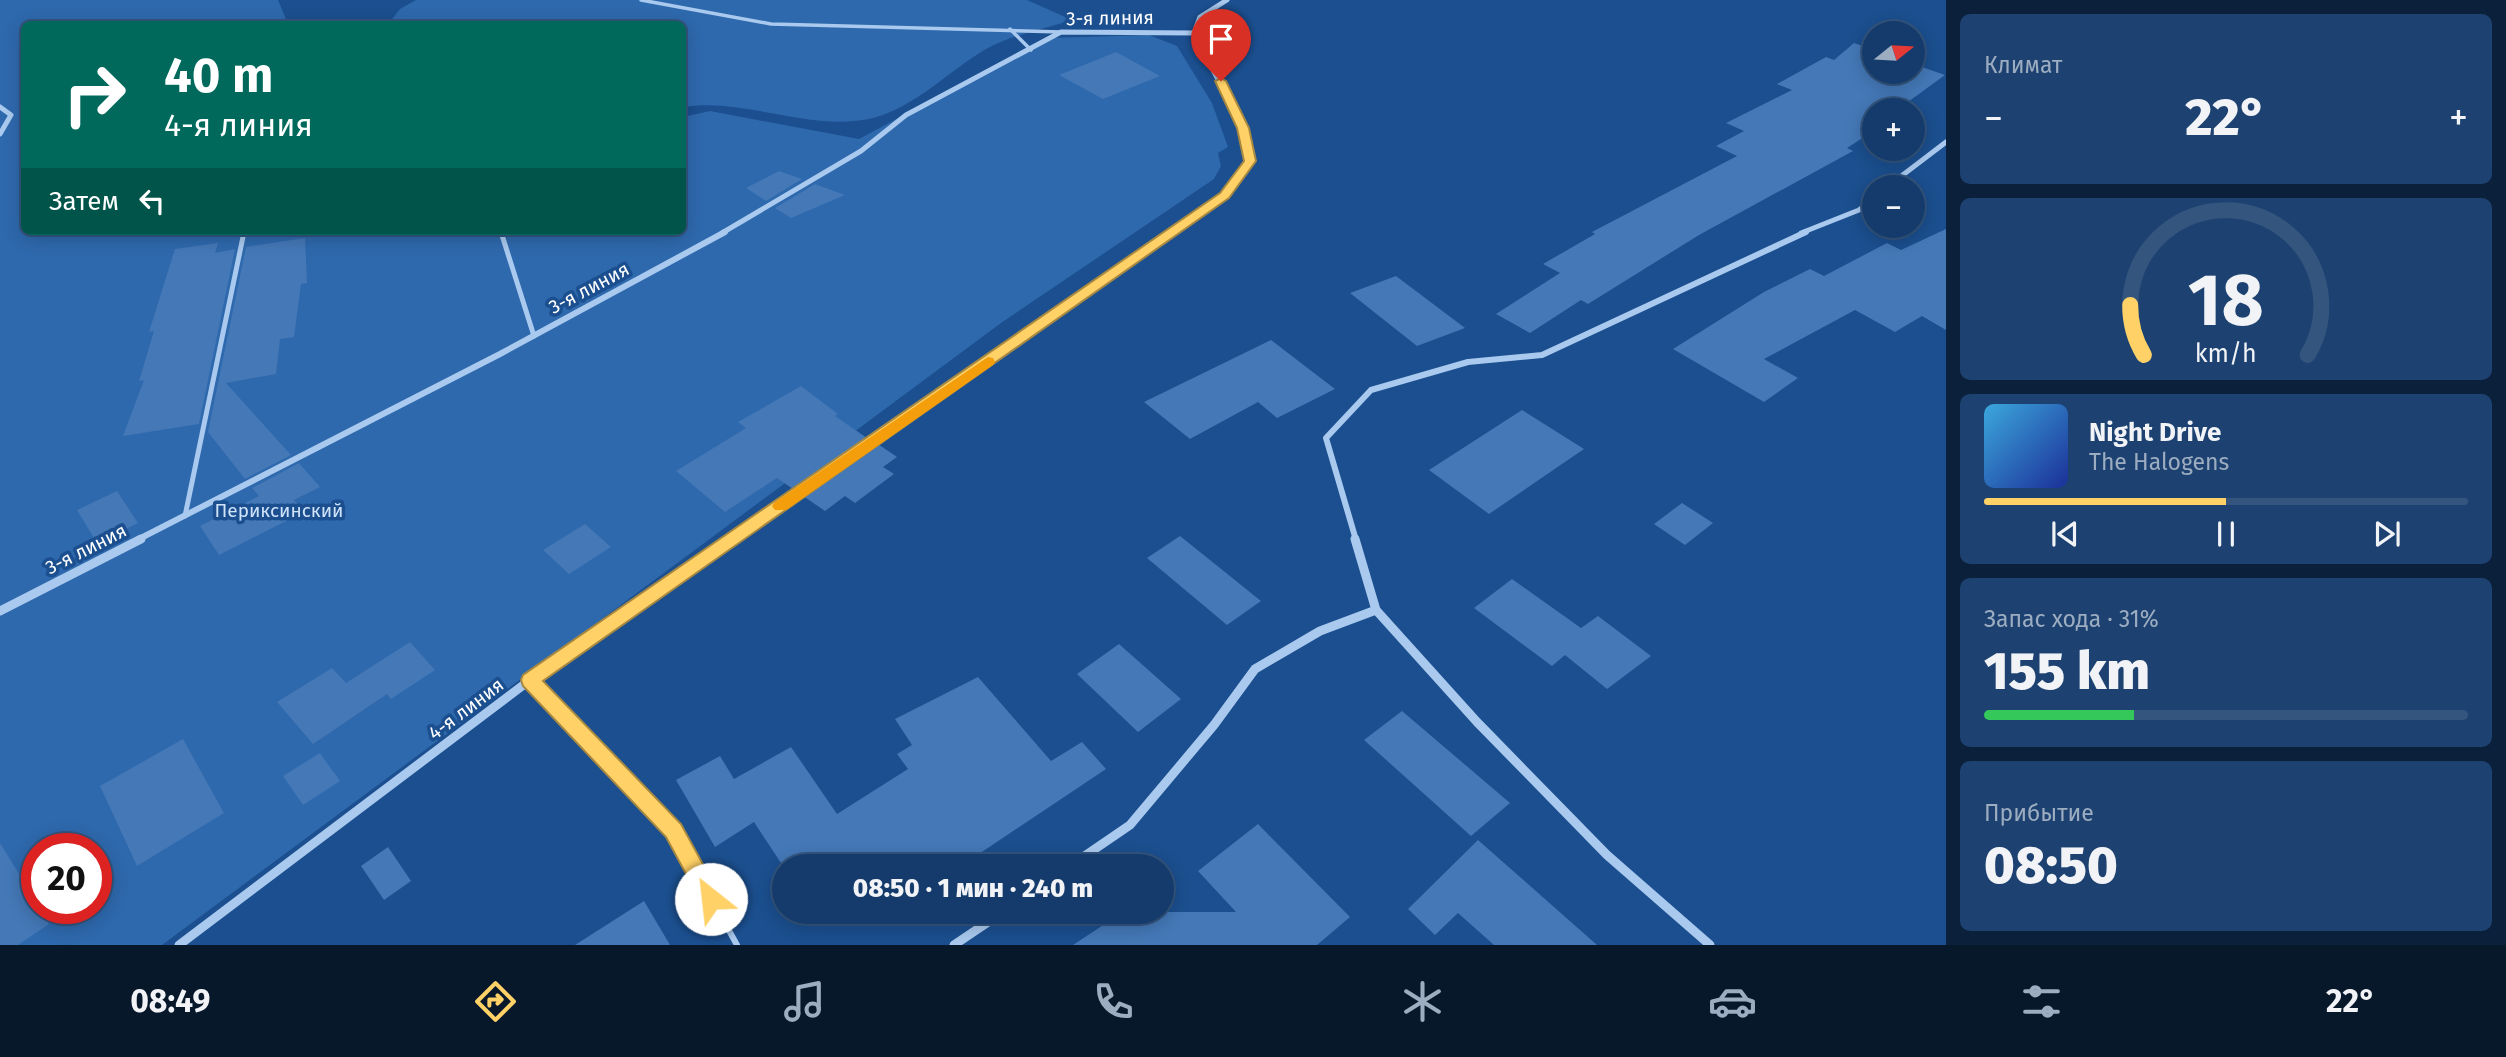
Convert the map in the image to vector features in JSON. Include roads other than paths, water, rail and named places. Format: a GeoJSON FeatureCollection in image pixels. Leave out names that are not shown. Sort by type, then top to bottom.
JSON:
{"type":"FeatureCollection","features":[{"type":"Feature","properties":{"kind":"street"},"geometry":{"type":"LineString","coordinates":[[1194,33],[1200,17],[1227,0]]}},
{"type":"Feature","properties":{"kind":"street","name":"3-я линия"},"geometry":{"type":"LineString","coordinates":[[0,611],[534,336],[699,247],[861,151],[906,115],[1061,32],[1194,33]]}},
{"type":"Feature","properties":{"kind":"street","name":"4-я линия"},"geometry":{"type":"LineString","coordinates":[[179,945],[530,680],[1224,196],[1250,161],[1243,128],[1194,33]]}},
{"type":"Feature","properties":{"kind":"street"},"geometry":{"type":"LineString","coordinates":[[0,134],[11,116],[1,108]]}},
{"type":"Feature","properties":{"kind":"street"},"geometry":{"type":"LineString","coordinates":[[1903,175],[1946,142]]}},
{"type":"Feature","properties":{"kind":"street"},"geometry":{"type":"LineString","coordinates":[[1710,945],[1607,855],[1478,722],[1376,610],[1326,438],[1371,390],[1468,362],[1542,355],[1862,207]]}},
{"type":"Feature","properties":{"kind":"street"},"geometry":{"type":"LineString","coordinates":[[1088,854],[1130,825],[1214,725],[1255,669],[1320,631],[1376,610]]}},
{"type":"Feature","properties":{"kind":"street"},"geometry":{"type":"LineString","coordinates":[[954,945],[985,924]]}},
{"type":"Feature","properties":{"kind":"lane"},"geometry":{"type":"LineString","coordinates":[[641,0],[771,24],[1061,32]]}},
{"type":"Feature","properties":{"kind":"lane"},"geometry":{"type":"LineString","coordinates":[[1010,29],[1031,50]]}},
{"type":"Feature","properties":{"kind":"lane"},"geometry":{"type":"LineString","coordinates":[[185,516],[243,235]]}},
{"type":"Feature","properties":{"kind":"lane"},"geometry":{"type":"LineString","coordinates":[[501,235],[534,336]]}},
{"type":"Feature","properties":{"kind":"lane"},"geometry":{"type":"LineString","coordinates":[[530,680],[674,831],[737,945]]}},
{"type":"Feature","properties":{"kind":"park label","name":"Периксинский"},"geometry":{"type":"Point","coordinates":[279,510]}}]}
